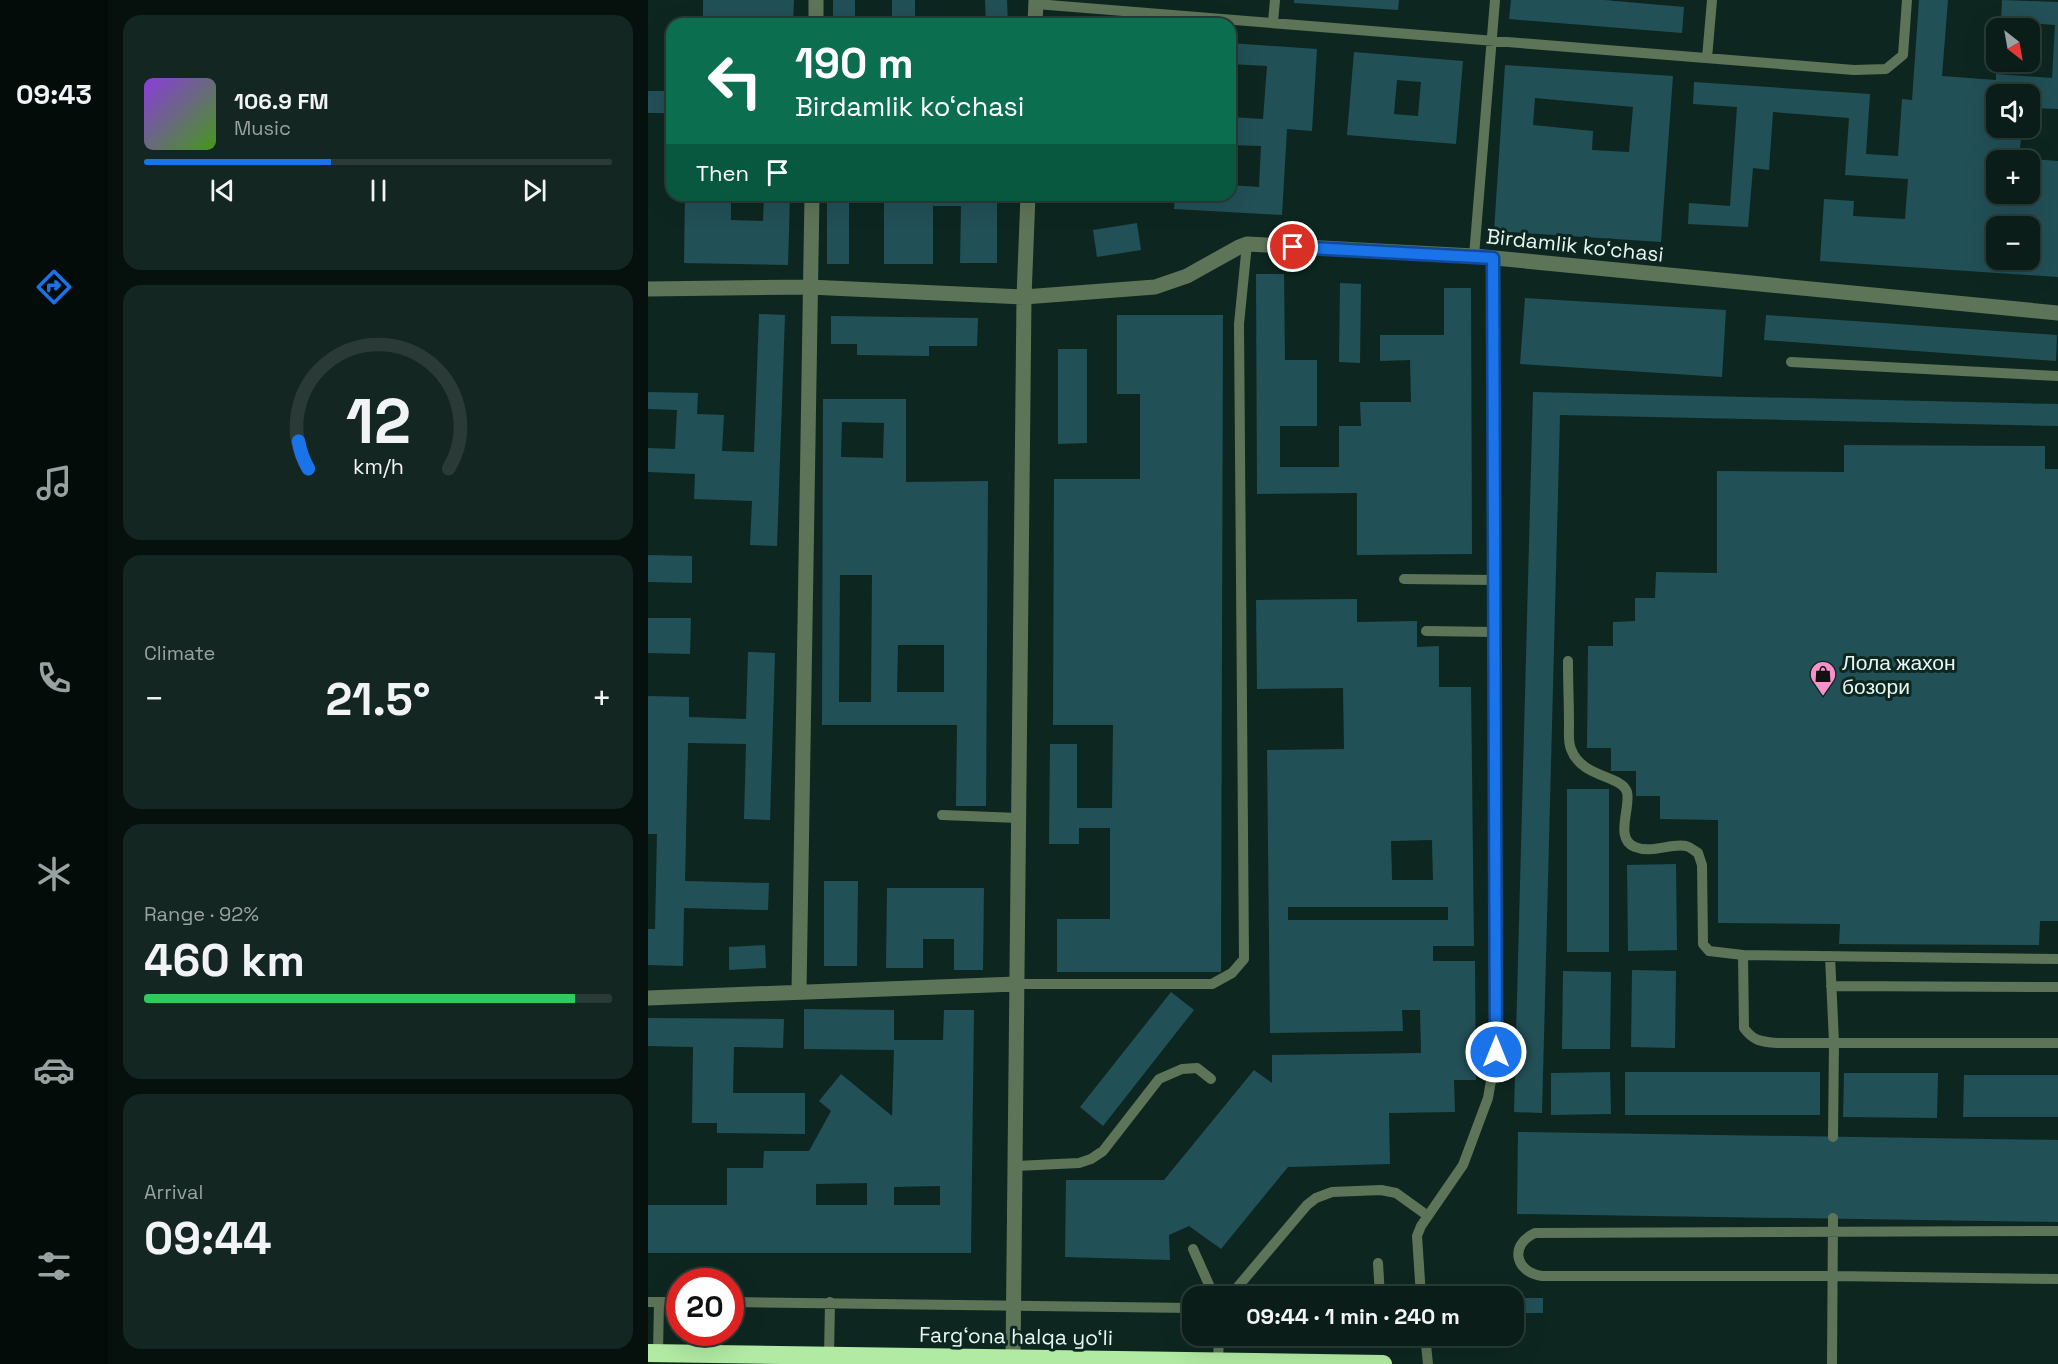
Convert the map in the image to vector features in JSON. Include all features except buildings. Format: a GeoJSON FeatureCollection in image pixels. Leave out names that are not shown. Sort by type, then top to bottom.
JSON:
{"type":"FeatureCollection","features":[{"type":"Feature","properties":{"kind":"highway","name":"Farg‘ona halqa yo‘li"},"geometry":{"type":"LineString","coordinates":[[653,1353],[1383,1364]]}},
{"type":"Feature","properties":{"kind":"street"},"geometry":{"type":"LineString","coordinates":[[816,0],[816,18]]}},
{"type":"Feature","properties":{"kind":"street"},"geometry":{"type":"LineString","coordinates":[[1035,18],[1036,2]]}},
{"type":"Feature","properties":{"kind":"street"},"geometry":{"type":"LineString","coordinates":[[799,992],[812,201]]}},
{"type":"Feature","properties":{"kind":"street"},"geometry":{"type":"LineString","coordinates":[[1014,1359],[1024,297],[1028,201]]}},
{"type":"Feature","properties":{"kind":"street","name":"Birdamlik koʻchasi"},"geometry":{"type":"LineString","coordinates":[[648,289],[809,287],[1024,297],[1155,287],[1172,283],[1248,244],[1474,256],[2058,313]]}},
{"type":"Feature","properties":{"kind":"street"},"geometry":{"type":"LineString","coordinates":[[648,998],[1016,984]]}},
{"type":"Feature","properties":{"kind":"lane"},"geometry":{"type":"LineString","coordinates":[[1273,22],[1275,0]]}},
{"type":"Feature","properties":{"kind":"lane"},"geometry":{"type":"LineString","coordinates":[[1474,256],[1495,0]]}},
{"type":"Feature","properties":{"kind":"lane"},"geometry":{"type":"LineString","coordinates":[[1707,58],[1712,0]]}},
{"type":"Feature","properties":{"kind":"lane"},"geometry":{"type":"LineString","coordinates":[[1236,19],[1854,70],[1886,69],[1903,55],[1907,0]]}},
{"type":"Feature","properties":{"kind":"lane"},"geometry":{"type":"LineString","coordinates":[[1036,2],[1226,18]]}},
{"type":"Feature","properties":{"kind":"lane"},"geometry":{"type":"LineString","coordinates":[[1016,984],[1212,984],[1232,973],[1244,959],[1239,324],[1248,244]]}},
{"type":"Feature","properties":{"kind":"lane"},"geometry":{"type":"LineString","coordinates":[[1420,1286],[1418,1236],[1421,1226],[1463,1165],[1488,1098],[1496,1052],[1493,258]]}},
{"type":"Feature","properties":{"kind":"lane"},"geometry":{"type":"LineString","coordinates":[[1791,362],[2058,376]]}},
{"type":"Feature","properties":{"kind":"lane"},"geometry":{"type":"LineString","coordinates":[[1404,579],[1494,580]]}},
{"type":"Feature","properties":{"kind":"lane"},"geometry":{"type":"LineString","coordinates":[[1426,632],[1494,632]]}},
{"type":"Feature","properties":{"kind":"lane"},"geometry":{"type":"LineString","coordinates":[[1568,661],[1570,747],[1583,766],[1597,775],[1617,781],[1624,786],[1627,793],[1624,832],[1628,843],[1636,848],[1650,849],[1686,846],[1698,853],[1702,865],[1702,929],[1704,944],[1709,951],[1743,956],[2058,959]]}},
{"type":"Feature","properties":{"kind":"lane"},"geometry":{"type":"LineString","coordinates":[[942,814],[1018,818]]}},
{"type":"Feature","properties":{"kind":"lane"},"geometry":{"type":"LineString","coordinates":[[1743,956],[1744,1028],[1759,1042],[2058,1043]]}},
{"type":"Feature","properties":{"kind":"lane"},"geometry":{"type":"LineString","coordinates":[[1830,956],[1834,1042],[1833,1137]]}},
{"type":"Feature","properties":{"kind":"lane"},"geometry":{"type":"LineString","coordinates":[[1831,986],[2058,987]]}},
{"type":"Feature","properties":{"kind":"lane"},"geometry":{"type":"LineString","coordinates":[[1015,1166],[1079,1163],[1091,1159],[1103,1151],[1159,1079],[1182,1069],[1197,1068],[1211,1079]]}},
{"type":"Feature","properties":{"kind":"lane"},"geometry":{"type":"LineString","coordinates":[[1238,1286],[1307,1205],[1316,1198],[1332,1192],[1381,1190],[1396,1193],[1428,1216]]}},
{"type":"Feature","properties":{"kind":"lane"},"geometry":{"type":"LineString","coordinates":[[1832,1364],[1833,1218]]}},
{"type":"Feature","properties":{"kind":"lane"},"geometry":{"type":"LineString","coordinates":[[2058,1231],[1535,1233],[1521,1244],[1518,1254],[1525,1270],[1532,1275],[1542,1276],[1833,1275],[2058,1279]]}},
{"type":"Feature","properties":{"kind":"lane"},"geometry":{"type":"LineString","coordinates":[[1193,1249],[1210,1286]]}},
{"type":"Feature","properties":{"kind":"lane"},"geometry":{"type":"LineString","coordinates":[[1378,1263],[1379,1286]]}},
{"type":"Feature","properties":{"kind":"lane"},"geometry":{"type":"LineString","coordinates":[[653,1353],[654,1302]]}},
{"type":"Feature","properties":{"kind":"lane"},"geometry":{"type":"LineString","coordinates":[[744,1302],[1182,1308]]}},
{"type":"Feature","properties":{"kind":"lane"},"geometry":{"type":"LineString","coordinates":[[829,1356],[830,1302]]}},
{"type":"Feature","properties":{"kind":"lane"},"geometry":{"type":"LineString","coordinates":[[1218,1362],[1219,1346]]}},
{"type":"Feature","properties":{"kind":"lane"},"geometry":{"type":"LineString","coordinates":[[1426,1346],[1428,1364]]}},
{"type":"Feature","properties":{"kind":"place","name":"Лола жахон бозори"},"geometry":{"type":"Point","coordinates":[1823,697]}},
{"type":"Feature","properties":{"kind":"route"},"geometry":{"type":"LineString","coordinates":[[1293,247],[1493,258],[1496,1052]]}}]}
